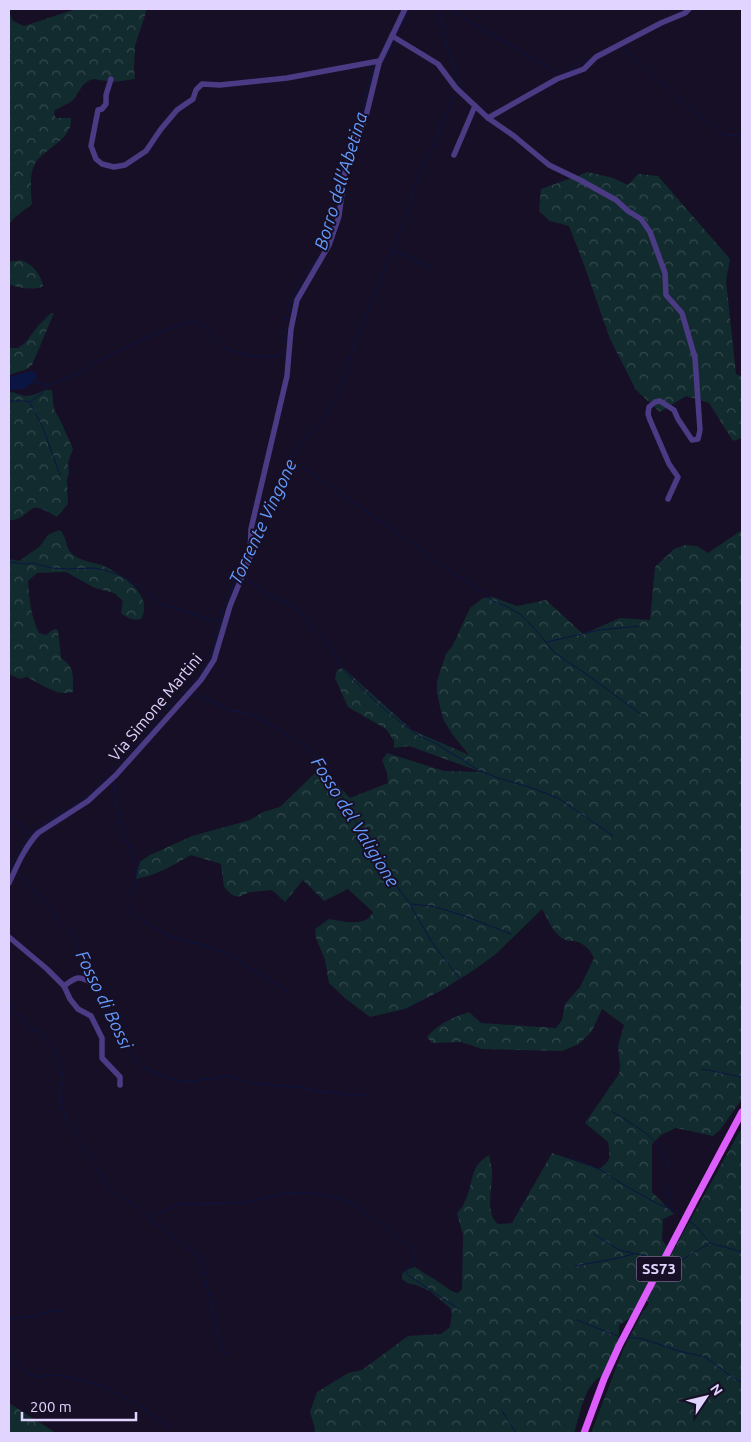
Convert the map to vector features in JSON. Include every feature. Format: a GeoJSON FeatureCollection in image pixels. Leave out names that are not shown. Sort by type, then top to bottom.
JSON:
{"type":"FeatureCollection","features":[{"type":"Feature","properties":{"kind":"main road","name":"SS73"},"geometry":{"type":"LineString","coordinates":[[585,1432],[604,1379],[619,1346],[742,1112]]}},
{"type":"Feature","properties":{"kind":"street","name":"Via Simone Martini"},"geometry":{"type":"LineString","coordinates":[[9,884],[26,848],[38,834],[88,801],[114,778],[201,680],[214,660],[230,606],[250,557],[251,529],[287,376],[291,329],[297,300],[329,245],[339,216],[345,171],[366,116],[379,61],[405,9]]}},
{"type":"Feature","properties":{"kind":"street"},"geometry":{"type":"LineString","coordinates":[[488,118],[557,79],[584,69],[596,56],[685,13],[689,9]]}},
{"type":"Feature","properties":{"kind":"street"},"geometry":{"type":"LineString","coordinates":[[392,36],[438,64],[456,88],[488,118],[514,136],[549,165],[616,200],[641,219],[650,232],[665,273],[666,295],[682,313],[695,358],[700,430],[698,439],[692,440],[674,410],[660,401],[654,402],[649,408],[650,420],[669,464],[678,477],[668,498]]}},
{"type":"Feature","properties":{"kind":"street"},"geometry":{"type":"LineString","coordinates":[[111,79],[106,95],[106,104],[102,109],[98,110],[91,146],[96,160],[102,164],[114,167],[125,165],[146,151],[177,110],[193,99],[196,90],[202,84],[220,85],[287,78],[379,61]]}},
{"type":"Feature","properties":{"kind":"street"},"geometry":{"type":"LineString","coordinates":[[454,154],[475,106]]}},
{"type":"Feature","properties":{"kind":"street"},"geometry":{"type":"LineString","coordinates":[[9,937],[47,969],[64,986],[70,999],[78,1009],[90,1016],[102,1038],[102,1058],[120,1077],[120,1085]]}},
{"type":"Feature","properties":{"kind":"street"},"geometry":{"type":"LineString","coordinates":[[64,986],[74,978],[83,978],[96,984]]}},
{"type":"Feature","properties":{"kind":"green space"},"geometry":{"type":"Polygon","coordinates":[[[76,9],[147,9],[135,46],[135,79],[113,82],[93,79],[83,85],[74,99],[55,110],[56,118],[71,118],[71,125],[64,137],[36,162],[31,176],[32,204],[14,218],[9,225],[9,11],[13,21],[24,26],[76,9]]]}},
{"type":"Feature","properties":{"kind":"green space"},"geometry":{"type":"Polygon","coordinates":[[[588,172],[613,178],[628,185],[638,174],[658,176],[730,259],[726,281],[736,374],[742,377],[742,438],[733,441],[709,403],[686,396],[660,412],[636,390],[610,339],[569,226],[550,221],[539,211],[541,189],[588,172]]]}},
{"type":"Feature","properties":{"kind":"green space"},"geometry":{"type":"Polygon","coordinates":[[[20,260],[35,270],[43,286],[40,288],[26,288],[9,284],[9,262],[20,260]]]}},
{"type":"Feature","properties":{"kind":"green space"},"geometry":{"type":"Polygon","coordinates":[[[51,313],[54,313],[32,365],[27,369],[9,375],[9,348],[18,348],[25,343],[51,313]]]}},
{"type":"Feature","properties":{"kind":"green space"},"geometry":{"type":"Polygon","coordinates":[[[52,390],[54,409],[73,449],[68,463],[68,504],[57,517],[43,509],[35,508],[19,518],[9,520],[9,392],[25,396],[52,390]]]}},
{"type":"Feature","properties":{"kind":"green space"},"geometry":{"type":"Polygon","coordinates":[[[60,530],[72,554],[80,559],[102,565],[121,575],[141,595],[144,603],[141,619],[135,620],[121,613],[123,601],[114,593],[95,588],[66,572],[37,573],[28,581],[32,614],[39,633],[46,635],[54,629],[58,630],[61,658],[71,668],[73,677],[73,692],[67,693],[49,689],[27,677],[20,679],[9,674],[9,559],[19,561],[39,547],[49,534],[60,530]]]}},
{"type":"Feature","properties":{"kind":"green space"},"geometry":{"type":"Polygon","coordinates":[[[742,530],[742,1099],[720,1130],[713,1136],[676,1128],[661,1135],[652,1144],[652,1192],[674,1214],[663,1219],[662,1240],[667,1248],[630,1318],[619,1325],[619,1341],[602,1376],[596,1380],[587,1393],[574,1433],[314,1433],[315,1429],[310,1412],[317,1392],[348,1373],[362,1370],[408,1336],[441,1334],[450,1327],[452,1312],[450,1308],[430,1291],[407,1283],[402,1279],[402,1274],[406,1270],[415,1267],[453,1292],[458,1293],[462,1289],[463,1235],[457,1213],[467,1196],[474,1171],[482,1160],[489,1155],[492,1170],[490,1206],[491,1213],[498,1224],[512,1223],[552,1153],[599,1169],[606,1163],[609,1155],[608,1142],[585,1123],[619,1074],[618,1046],[624,1025],[602,1009],[592,1031],[579,1044],[562,1051],[482,1049],[461,1042],[432,1043],[427,1037],[446,1022],[469,1012],[481,1023],[556,1028],[562,1020],[565,1004],[580,987],[594,958],[589,949],[584,945],[558,935],[542,909],[496,954],[474,970],[442,990],[405,1009],[370,1017],[329,983],[325,960],[316,938],[315,929],[329,919],[359,922],[365,920],[373,912],[348,889],[324,901],[303,880],[285,902],[272,890],[250,892],[239,897],[232,895],[224,887],[221,864],[191,855],[157,873],[135,879],[140,862],[148,856],[192,836],[250,820],[263,812],[280,807],[315,773],[332,779],[350,798],[388,783],[387,773],[382,760],[387,753],[444,771],[481,772],[409,746],[394,748],[394,741],[386,729],[348,707],[335,678],[337,670],[343,668],[412,730],[469,755],[444,721],[437,693],[437,681],[446,654],[453,645],[470,608],[483,598],[493,597],[517,606],[546,600],[583,634],[620,618],[650,620],[655,567],[674,549],[685,545],[697,546],[708,553],[742,530]]]}},
{"type":"Feature","properties":{"kind":"green space"},"geometry":{"type":"Polygon","coordinates":[[[742,1127],[742,1433],[591,1433],[623,1350],[649,1303],[646,1300],[742,1127]]]}},
{"type":"Feature","properties":{"kind":"green space"},"geometry":{"type":"Polygon","coordinates":[[[9,1403],[56,1433],[9,1433],[9,1403]]]}},
{"type":"Feature","properties":{"kind":"shaded area"},"geometry":{"type":"Polygon","coordinates":[[[31,371],[37,376],[31,384],[23,389],[9,390],[9,377],[31,371]]]}},
{"type":"Feature","properties":{"kind":"waterway","name":"Borro dell'Abetina"},"geometry":{"type":"LineString","coordinates":[[396,35],[410,9]]}},
{"type":"Feature","properties":{"kind":"waterway","name":"Torrente Vingone"},"geometry":{"type":"LineString","coordinates":[[439,9],[447,46],[460,88]]}},
{"type":"Feature","properties":{"kind":"waterway"},"geometry":{"type":"LineString","coordinates":[[449,9],[561,75],[591,58]]}},
{"type":"Feature","properties":{"kind":"waterway","name":"Borro dell'Abetina"},"geometry":{"type":"LineString","coordinates":[[384,60],[394,39]]}},
{"type":"Feature","properties":{"kind":"waterway"},"geometry":{"type":"LineString","coordinates":[[622,46],[683,103],[724,135],[742,136]]}},
{"type":"Feature","properties":{"kind":"waterway","name":"Borro dell'Abetina"},"geometry":{"type":"LineString","coordinates":[[323,251],[329,236],[336,206],[344,158],[361,117],[373,66],[376,64]]}},
{"type":"Feature","properties":{"kind":"waterway","name":"Torrente Vingone"},"geometry":{"type":"LineString","coordinates":[[253,536],[293,453],[323,417],[336,397],[345,376],[356,340],[405,220],[414,186],[453,96],[457,91]]}},
{"type":"Feature","properties":{"kind":"waterway"},"geometry":{"type":"LineString","coordinates":[[394,250],[431,268]]}},
{"type":"Feature","properties":{"kind":"waterway","name":"Borro dell'Abetina"},"geometry":{"type":"LineString","coordinates":[[9,401],[30,402],[49,385],[83,371],[95,362],[149,336],[191,321],[201,324],[221,344],[238,353],[259,357],[280,355],[283,353],[286,321],[292,299],[303,276],[319,256]]}},
{"type":"Feature","properties":{"kind":"waterway"},"geometry":{"type":"LineString","coordinates":[[32,382],[49,385]]}},
{"type":"Feature","properties":{"kind":"waterway"},"geometry":{"type":"LineString","coordinates":[[30,403],[43,428],[60,475]]}},
{"type":"Feature","properties":{"kind":"waterway"},"geometry":{"type":"LineString","coordinates":[[290,459],[424,551],[432,559],[483,592],[493,601],[520,614],[555,653],[642,715]]}},
{"type":"Feature","properties":{"kind":"waterway","name":"Torrente Vingone"},"geometry":{"type":"LineString","coordinates":[[9,870],[26,840],[49,820],[92,793],[167,708],[194,681],[206,665],[214,647],[224,606],[248,549]]}},
{"type":"Feature","properties":{"kind":"waterway"},"geometry":{"type":"LineString","coordinates":[[9,562],[34,563],[51,568],[94,568],[104,570],[117,574],[141,587],[158,603],[212,620],[219,620]]}},
{"type":"Feature","properties":{"kind":"waterway"},"geometry":{"type":"LineString","coordinates":[[244,577],[268,595],[286,602],[299,611],[314,630],[331,646],[340,665],[350,677],[386,711],[419,736],[437,744],[476,769],[558,798],[613,836]]}},
{"type":"Feature","properties":{"kind":"waterway"},"geometry":{"type":"LineString","coordinates":[[547,642],[599,630],[640,626]]}},
{"type":"Feature","properties":{"kind":"waterway","name":"Fosso del Valigione"},"geometry":{"type":"LineString","coordinates":[[192,693],[230,711],[242,712],[257,717],[300,742],[311,752],[319,767],[344,799],[368,845],[408,901],[431,941],[459,978]]}},
{"type":"Feature","properties":{"kind":"waterway"},"geometry":{"type":"LineString","coordinates":[[114,780],[115,798],[122,829],[137,873],[130,897],[129,910],[146,923],[168,935],[192,943],[202,944],[228,954],[287,991]]}},
{"type":"Feature","properties":{"kind":"waterway"},"geometry":{"type":"LineString","coordinates":[[9,816],[32,834]]}},
{"type":"Feature","properties":{"kind":"waterway","name":"Fosso di Bossi"},"geometry":{"type":"LineString","coordinates":[[17,873],[74,937],[88,974],[95,981]]}},
{"type":"Feature","properties":{"kind":"waterway"},"geometry":{"type":"LineString","coordinates":[[411,904],[432,906],[462,915],[511,934]]}},
{"type":"Feature","properties":{"kind":"waterway","name":"Fosso di Bossi"},"geometry":{"type":"LineString","coordinates":[[98,987],[109,1019],[130,1054],[140,1065],[169,1079],[188,1082],[228,1076],[257,1084],[298,1087],[351,1095],[366,1095]]}},
{"type":"Feature","properties":{"kind":"waterway"},"geometry":{"type":"LineString","coordinates":[[9,1004],[12,1011],[23,1018],[32,1029],[41,1032],[47,1044],[56,1051],[64,1080],[60,1092],[66,1119],[112,1190],[120,1197],[140,1208],[151,1220],[198,1255],[202,1261],[220,1343],[225,1355]]}},
{"type":"Feature","properties":{"kind":"waterway"},"geometry":{"type":"LineString","coordinates":[[702,1069],[742,1077]]}},
{"type":"Feature","properties":{"kind":"waterway"},"geometry":{"type":"LineString","coordinates":[[613,1112],[647,1134],[661,1149],[669,1168],[669,1200],[673,1209]]}},
{"type":"Feature","properties":{"kind":"waterway"},"geometry":{"type":"LineString","coordinates":[[570,1157],[599,1169],[624,1185],[684,1217]]}},
{"type":"Feature","properties":{"kind":"waterway"},"geometry":{"type":"LineString","coordinates":[[149,1217],[180,1204],[245,1203],[281,1194],[309,1193],[340,1198],[353,1204],[415,1249],[415,1259],[406,1272],[408,1275],[460,1310]]}},
{"type":"Feature","properties":{"kind":"waterway"},"geometry":{"type":"LineString","coordinates":[[687,1219],[696,1226],[710,1243]]}},
{"type":"Feature","properties":{"kind":"waterway"},"geometry":{"type":"LineString","coordinates":[[594,1234],[619,1250],[660,1259]]}},
{"type":"Feature","properties":{"kind":"waterway"},"geometry":{"type":"LineString","coordinates":[[666,1262],[675,1264],[710,1243],[742,1252]]}},
{"type":"Feature","properties":{"kind":"waterway"},"geometry":{"type":"LineString","coordinates":[[575,1266],[633,1254]]}},
{"type":"Feature","properties":{"kind":"waterway"},"geometry":{"type":"LineString","coordinates":[[9,1319],[66,1310]]}},
{"type":"Feature","properties":{"kind":"waterway"},"geometry":{"type":"LineString","coordinates":[[577,1320],[620,1337]]}},
{"type":"Feature","properties":{"kind":"waterway"},"geometry":{"type":"LineString","coordinates":[[627,1337],[643,1339],[705,1357],[742,1383]]}},
{"type":"Feature","properties":{"kind":"waterway"},"geometry":{"type":"LineString","coordinates":[[9,1357],[27,1373],[36,1377],[48,1375],[62,1376],[90,1382],[106,1388],[136,1403],[171,1428]]}},
{"type":"Feature","properties":{"kind":"waterway"},"geometry":{"type":"LineString","coordinates":[[502,1411],[516,1433]]}}]}
